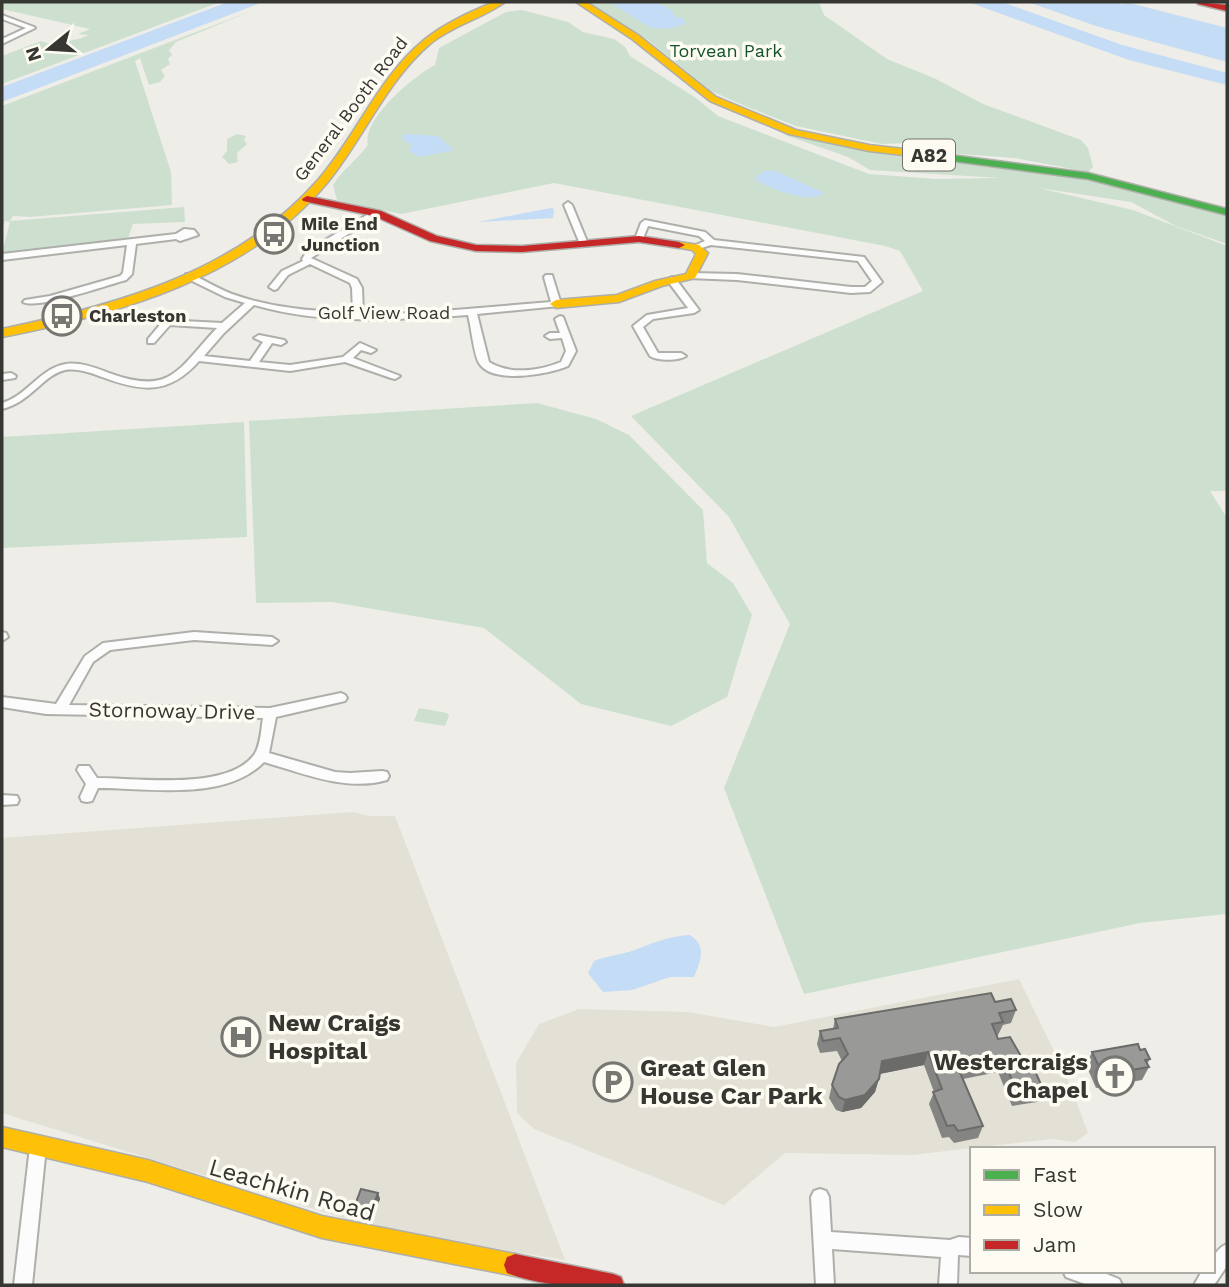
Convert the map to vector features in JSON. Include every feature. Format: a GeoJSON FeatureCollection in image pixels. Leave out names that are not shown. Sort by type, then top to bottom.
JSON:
{"type":"FeatureCollection","features":[{"type":"Feature","properties":{"kind":"main road","name":"General Booth Road"},"geometry":{"type":"LineString","coordinates":[[2,333],[106,308],[189,276],[268,232],[307,199],[413,54],[444,29],[501,2]]}},
{"type":"Feature","properties":{"kind":"main road"},"geometry":{"type":"LineString","coordinates":[[1201,2],[1227,8]]}},
{"type":"Feature","properties":{"kind":"main road","name":"A82"},"geometry":{"type":"LineString","coordinates":[[587,6],[635,37],[713,99],[793,132],[869,148],[1076,174],[1227,212]]}},
{"type":"Feature","properties":{"kind":"main road"},"geometry":{"type":"LineString","coordinates":[[307,199],[377,213],[434,239],[460,246],[506,250],[639,239],[695,247],[702,253],[691,276],[619,298],[558,312]]}},
{"type":"Feature","properties":{"kind":"main road","name":"Leachkin Road"},"geometry":{"type":"LineString","coordinates":[[2,1137],[148,1171],[322,1227],[613,1285]]}},
{"type":"Feature","properties":{"kind":"street"},"geometry":{"type":"LineString","coordinates":[[2,18],[32,28],[2,42]]}},
{"type":"Feature","properties":{"kind":"street"},"geometry":{"type":"LineString","coordinates":[[569,205],[584,244]]}},
{"type":"Feature","properties":{"kind":"street"},"geometry":{"type":"LineString","coordinates":[[308,262],[306,259],[310,253],[368,221]]}},
{"type":"Feature","properties":{"kind":"street"},"geometry":{"type":"LineString","coordinates":[[639,239],[645,223],[702,234],[711,242]]}},
{"type":"Feature","properties":{"kind":"street"},"geometry":{"type":"LineString","coordinates":[[2,257],[178,236]]}},
{"type":"Feature","properties":{"kind":"street"},"geometry":{"type":"LineString","coordinates":[[691,276],[737,277],[859,290],[867,290],[877,282],[861,259],[711,242],[695,247]]}},
{"type":"Feature","properties":{"kind":"street"},"geometry":{"type":"LineString","coordinates":[[36,299],[123,278],[127,274],[132,243]]}},
{"type":"Feature","properties":{"kind":"street"},"geometry":{"type":"LineString","coordinates":[[290,283],[276,284],[292,268],[308,262],[354,281],[357,288],[358,316]]}},
{"type":"Feature","properties":{"kind":"street","name":"Golf View Road"},"geometry":{"type":"LineString","coordinates":[[189,276],[220,292],[251,302],[305,313],[358,316],[472,311],[558,312]]}},
{"type":"Feature","properties":{"kind":"street"},"geometry":{"type":"LineString","coordinates":[[672,280],[694,310],[650,317],[638,326],[655,356],[681,356]]}},
{"type":"Feature","properties":{"kind":"street"},"geometry":{"type":"LineString","coordinates":[[472,311],[484,363],[498,371],[546,370],[565,364],[571,351],[550,282],[539,288]]}},
{"type":"Feature","properties":{"kind":"street"},"geometry":{"type":"LineString","coordinates":[[2,406],[19,400],[64,368],[79,368],[148,385],[178,377],[251,302]]}},
{"type":"Feature","properties":{"kind":"street"},"geometry":{"type":"LineString","coordinates":[[139,334],[153,338],[164,323],[170,321],[225,326]]}},
{"type":"Feature","properties":{"kind":"street"},"geometry":{"type":"LineString","coordinates":[[550,336],[566,335]]}},
{"type":"Feature","properties":{"kind":"street"},"geometry":{"type":"LineString","coordinates":[[253,364],[264,339],[281,342]]}},
{"type":"Feature","properties":{"kind":"street"},"geometry":{"type":"LineString","coordinates":[[199,358],[290,368],[346,359],[365,345]]}},
{"type":"Feature","properties":{"kind":"street"},"geometry":{"type":"LineString","coordinates":[[346,359],[395,376]]}},
{"type":"Feature","properties":{"kind":"street"},"geometry":{"type":"LineString","coordinates":[[60,709],[89,659],[107,646],[194,636],[254,633],[272,640]]}},
{"type":"Feature","properties":{"kind":"street","name":"Stornoway Drive"},"geometry":{"type":"LineString","coordinates":[[2,702],[60,709],[270,713],[341,698]]}},
{"type":"Feature","properties":{"kind":"street"},"geometry":{"type":"LineString","coordinates":[[93,783],[221,781],[248,768],[261,756],[270,713]]}},
{"type":"Feature","properties":{"kind":"street"},"geometry":{"type":"LineString","coordinates":[[261,756],[325,777],[358,781],[382,776]]}},
{"type":"Feature","properties":{"kind":"street"},"geometry":{"type":"LineString","coordinates":[[84,770],[93,783]]}},
{"type":"Feature","properties":{"kind":"street"},"geometry":{"type":"LineString","coordinates":[[88,797],[93,783]]}},
{"type":"Feature","properties":{"kind":"street"},"geometry":{"type":"LineString","coordinates":[[23,1285],[38,1147]]}},
{"type":"Feature","properties":{"kind":"street"},"geometry":{"type":"LineString","coordinates":[[820,1197],[825,1285]]}},
{"type":"Feature","properties":{"kind":"street"},"geometry":{"type":"LineString","coordinates":[[822,1240],[950,1249],[970,1247]]}},
{"type":"Feature","properties":{"kind":"street"},"geometry":{"type":"LineString","coordinates":[[948,1285],[950,1249]]}},
{"type":"Feature","properties":{"kind":"street"},"geometry":{"type":"LineString","coordinates":[[1215,1268],[1227,1253]]}},
{"type":"Feature","properties":{"kind":"street"},"geometry":{"type":"LineString","coordinates":[[1082,1273],[1113,1285]]}},
{"type":"Feature","properties":{"kind":"shaded area","name":"New Craigs Hospital"},"geometry":{"type":"Polygon","coordinates":[[[353,812],[369,816],[395,816],[565,1260],[382,1230],[2,1113],[2,838],[353,812]]]}},
{"type":"Feature","properties":{"kind":"shaded area"},"geometry":{"type":"Polygon","coordinates":[[[1019,979],[1069,1082],[1088,1133],[1075,1142],[1051,1139],[912,1155],[785,1153],[724,1205],[534,1129],[517,1113],[516,1063],[539,1024],[579,1009],[688,1012],[774,1027],[1019,979]]]}},
{"type":"Feature","properties":{"kind":"green space"},"geometry":{"type":"Polygon","coordinates":[[[2,2],[220,2],[2,84],[2,56],[41,41],[52,45],[80,38],[89,35],[78,34],[90,29],[2,9],[2,2]]]}},
{"type":"Feature","properties":{"kind":"green space","name":"Torvean Park"},"geometry":{"type":"Polygon","coordinates":[[[585,2],[819,2],[824,15],[887,59],[936,79],[983,104],[1081,140],[1088,148],[1093,167],[1088,172],[1015,158],[917,151],[905,147],[906,143],[882,144],[796,126],[711,91],[648,40],[585,2]]]}},
{"type":"Feature","properties":{"kind":"green space"},"geometry":{"type":"Polygon","coordinates":[[[254,10],[176,42],[169,50],[172,55],[168,59],[170,64],[161,70],[165,76],[160,82],[149,85],[140,58],[135,61],[171,172],[172,205],[30,217],[13,216],[10,221],[184,207],[185,222],[133,224],[127,241],[2,253],[10,222],[5,221],[2,231],[2,106],[254,10]]]}},
{"type":"Feature","properties":{"kind":"green space"},"geometry":{"type":"Polygon","coordinates":[[[522,10],[568,22],[583,32],[614,39],[625,47],[630,56],[696,98],[718,116],[869,174],[935,179],[1000,178],[870,170],[848,157],[782,134],[880,153],[1035,171],[1102,183],[1227,216],[1227,244],[1176,226],[1131,202],[1039,188],[1133,210],[1227,246],[1227,491],[1210,491],[1227,518],[1227,914],[1140,923],[804,994],[724,788],[790,624],[729,517],[631,416],[923,291],[900,251],[885,246],[554,183],[401,214],[337,200],[333,185],[368,145],[368,135],[381,111],[403,88],[435,65],[439,48],[506,12],[522,10]]]}},
{"type":"Feature","properties":{"kind":"green space"},"geometry":{"type":"Polygon","coordinates":[[[237,134],[246,136],[244,140],[247,144],[237,153],[238,162],[229,164],[222,157],[227,151],[227,139],[237,134]]]}},
{"type":"Feature","properties":{"kind":"green space"},"geometry":{"type":"Polygon","coordinates":[[[537,403],[596,419],[629,435],[703,510],[707,563],[733,583],[752,615],[727,697],[671,726],[581,704],[484,628],[332,602],[256,603],[249,421],[537,403]]]}},
{"type":"Feature","properties":{"kind":"green space"},"geometry":{"type":"Polygon","coordinates":[[[244,422],[247,537],[2,548],[2,437],[244,422]]]}},
{"type":"Feature","properties":{"kind":"green space"},"geometry":{"type":"Polygon","coordinates":[[[419,708],[447,713],[449,716],[445,726],[414,721],[419,708]]]}},
{"type":"Feature","properties":{"kind":"water"},"geometry":{"type":"Polygon","coordinates":[[[228,2],[263,2],[2,102],[2,87],[228,2]]]}},
{"type":"Feature","properties":{"kind":"water"},"geometry":{"type":"Polygon","coordinates":[[[609,2],[657,2],[673,11],[674,16],[684,19],[685,24],[668,29],[651,28],[609,2]]]}},
{"type":"Feature","properties":{"kind":"water"},"geometry":{"type":"Polygon","coordinates":[[[968,2],[1002,2],[1122,45],[1227,73],[1227,85],[1129,60],[968,2]]]}},
{"type":"Feature","properties":{"kind":"water"},"geometry":{"type":"Polygon","coordinates":[[[1028,2],[1115,2],[1127,6],[1119,2],[1126,2],[1227,28],[1227,62],[1096,26],[1028,2]]]}},
{"type":"Feature","properties":{"kind":"water"},"geometry":{"type":"Polygon","coordinates":[[[404,134],[438,136],[454,150],[419,157],[409,151],[412,144],[402,140],[404,134]]]}},
{"type":"Feature","properties":{"kind":"water"},"geometry":{"type":"Polygon","coordinates":[[[764,171],[776,171],[824,193],[808,197],[779,191],[754,179],[764,171]]]}},
{"type":"Feature","properties":{"kind":"water"},"geometry":{"type":"Polygon","coordinates":[[[554,209],[553,218],[478,222],[554,209]]]}},
{"type":"Feature","properties":{"kind":"water"},"geometry":{"type":"Polygon","coordinates":[[[690,935],[701,949],[694,977],[670,977],[632,990],[603,992],[588,973],[594,961],[599,959],[627,953],[669,938],[690,935]]]}},
{"type":"Feature","properties":{"kind":"building"},"geometry":{"type":"Polygon","coordinates":[[[991,993],[995,1002],[1011,999],[1016,1010],[999,1013],[1003,1022],[992,1024],[998,1039],[1010,1037],[1030,1072],[1035,1071],[1043,1089],[1018,1094],[1003,1059],[958,1068],[983,1126],[958,1131],[954,1125],[947,1126],[933,1092],[942,1089],[928,1052],[882,1061],[879,1079],[865,1095],[845,1100],[839,1097],[832,1085],[839,1064],[848,1054],[840,1038],[823,1041],[820,1031],[838,1028],[835,1019],[991,993]]]}},
{"type":"Feature","properties":{"kind":"building"},"geometry":{"type":"Polygon","coordinates":[[[1138,1044],[1140,1050],[1145,1049],[1150,1059],[1145,1060],[1149,1067],[1103,1075],[1092,1052],[1138,1044]]]}},
{"type":"Feature","properties":{"kind":"building"},"geometry":{"type":"Polygon","coordinates":[[[361,1189],[378,1193],[369,1216],[352,1213],[361,1189]]]}},
{"type":"Feature","properties":{"kind":"traffic: fast"},"geometry":{"type":"LineString","coordinates":[[912,153],[1088,176],[1227,212]]}},
{"type":"Feature","properties":{"kind":"traffic: slow"},"geometry":{"type":"LineString","coordinates":[[2,333],[90,313],[133,300],[217,265],[255,242],[291,214],[322,182],[384,91],[411,57],[444,30],[501,2]]}},
{"type":"Feature","properties":{"kind":"traffic: slow"},"geometry":{"type":"LineString","coordinates":[[580,2],[635,37],[713,99],[793,132],[869,148],[912,153]]}},
{"type":"Feature","properties":{"kind":"traffic: slow"},"geometry":{"type":"LineString","coordinates":[[556,304],[619,298],[659,283],[691,276],[702,253],[695,247],[679,245]]}},
{"type":"Feature","properties":{"kind":"traffic: slow"},"geometry":{"type":"LineString","coordinates":[[2,1137],[148,1171],[322,1227],[515,1265]]}},
{"type":"Feature","properties":{"kind":"traffic: jam"},"geometry":{"type":"LineString","coordinates":[[1201,2],[1227,8]]}},
{"type":"Feature","properties":{"kind":"traffic: jam"},"geometry":{"type":"LineString","coordinates":[[307,199],[377,213],[434,239],[476,248],[522,249],[639,239],[679,245]]}},
{"type":"Feature","properties":{"kind":"traffic: jam"},"geometry":{"type":"LineString","coordinates":[[515,1265],[613,1285]]}},
{"type":"Feature","properties":{"kind":"place","name":"Mile End Junction"},"geometry":{"type":"Point","coordinates":[274,234]}},
{"type":"Feature","properties":{"kind":"place","name":"Charleston"},"geometry":{"type":"Point","coordinates":[62,316]}},
{"type":"Feature","properties":{"kind":"place","name":"New Craigs Hospital"},"geometry":{"type":"Point","coordinates":[241,1037]}},
{"type":"Feature","properties":{"kind":"place","name":"Westercraigs Chapel"},"geometry":{"type":"Point","coordinates":[1115,1076]}},
{"type":"Feature","properties":{"kind":"place","name":"Great Glen House Car Park"},"geometry":{"type":"Point","coordinates":[613,1082]}}]}
